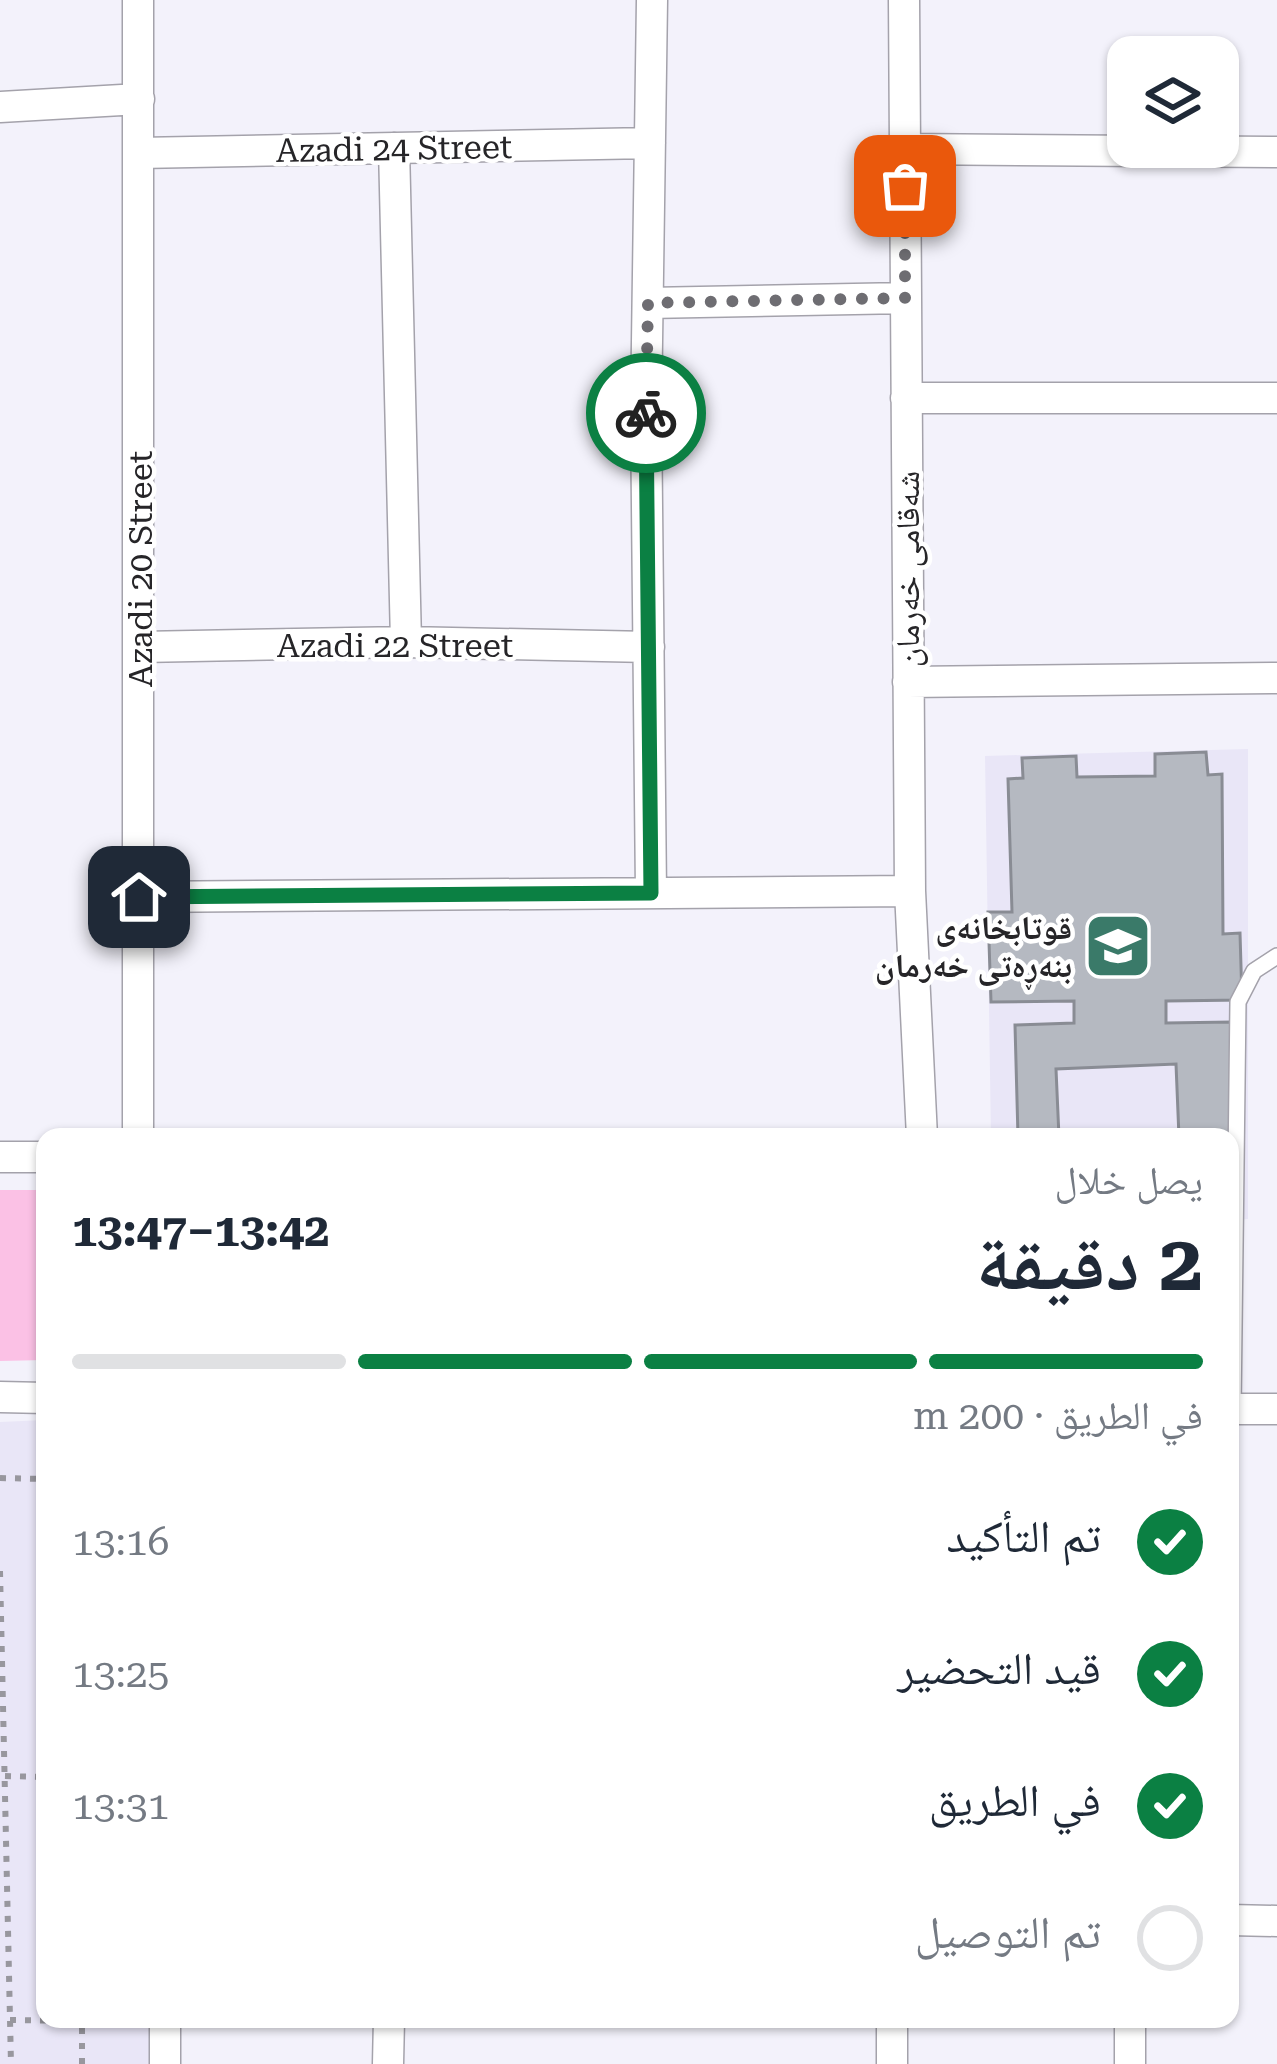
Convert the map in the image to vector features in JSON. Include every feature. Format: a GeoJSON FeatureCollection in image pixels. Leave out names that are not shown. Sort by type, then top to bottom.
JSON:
{"type":"FeatureCollection","features":[{"type":"Feature","properties":{"kind":"street","name":"Azadi 20 Street"},"geometry":{"type":"LineString","coordinates":[[138,0],[138,1128]]}},
{"type":"Feature","properties":{"kind":"street"},"geometry":{"type":"LineString","coordinates":[[651,893],[648,303],[652,0]]}},
{"type":"Feature","properties":{"kind":"street","name":"شەقامی خەرمان"},"geometry":{"type":"LineString","coordinates":[[904,0],[910,891],[922,1128]]}},
{"type":"Feature","properties":{"kind":"street"},"geometry":{"type":"LineString","coordinates":[[0,107],[139,99]]}},
{"type":"Feature","properties":{"kind":"street","name":"Azadi 24 Street"},"geometry":{"type":"LineString","coordinates":[[139,153],[650,143]]}},
{"type":"Feature","properties":{"kind":"street"},"geometry":{"type":"LineString","coordinates":[[394,148],[406,642]]}},
{"type":"Feature","properties":{"kind":"street"},"geometry":{"type":"LineString","coordinates":[[905,148],[1277,152]]}},
{"type":"Feature","properties":{"kind":"street"},"geometry":{"type":"LineString","coordinates":[[648,303],[905,298]]}},
{"type":"Feature","properties":{"kind":"street"},"geometry":{"type":"LineString","coordinates":[[907,398],[1277,398]]}},
{"type":"Feature","properties":{"kind":"street","name":"Azadi 22 Street"},"geometry":{"type":"LineString","coordinates":[[140,647],[406,642],[649,647]]}},
{"type":"Feature","properties":{"kind":"street"},"geometry":{"type":"LineString","coordinates":[[908,682],[1277,678]]}},
{"type":"Feature","properties":{"kind":"street"},"geometry":{"type":"LineString","coordinates":[[139,897],[910,891]]}},
{"type":"Feature","properties":{"kind":"street"},"geometry":{"type":"LineString","coordinates":[[0,1156],[36,1157]]}},
{"type":"Feature","properties":{"kind":"street"},"geometry":{"type":"LineString","coordinates":[[0,1397],[36,1398]]}},
{"type":"Feature","properties":{"kind":"street"},"geometry":{"type":"LineString","coordinates":[[1239,1409],[1277,1409]]}},
{"type":"Feature","properties":{"kind":"street"},"geometry":{"type":"LineString","coordinates":[[1239,1920],[1277,1921]]}},
{"type":"Feature","properties":{"kind":"street"},"geometry":{"type":"LineString","coordinates":[[165,2028],[165,2064]]}},
{"type":"Feature","properties":{"kind":"street"},"geometry":{"type":"LineString","coordinates":[[377,2064],[388,2064],[388,2028]]}},
{"type":"Feature","properties":{"kind":"street"},"geometry":{"type":"LineString","coordinates":[[892,2028],[892,2064]]}},
{"type":"Feature","properties":{"kind":"street"},"geometry":{"type":"LineString","coordinates":[[1130,2028],[1130,2064]]}},
{"type":"Feature","properties":{"kind":"lane"},"geometry":{"type":"LineString","coordinates":[[1235,1128],[1238,1002],[1253,971],[1277,956]]}},
{"type":"Feature","properties":{"kind":"path"},"geometry":{"type":"LineString","coordinates":[[0,1478],[36,1479]]}},
{"type":"Feature","properties":{"kind":"path"},"geometry":{"type":"LineString","coordinates":[[0,1571],[11,2064]]}},
{"type":"Feature","properties":{"kind":"path"},"geometry":{"type":"LineString","coordinates":[[5,1776],[36,1777]]}},
{"type":"Feature","properties":{"kind":"path"},"geometry":{"type":"LineString","coordinates":[[10,2020],[36,2020]]}},
{"type":"Feature","properties":{"kind":"path"},"geometry":{"type":"LineString","coordinates":[[82,2028],[82,2064]]}},
{"type":"Feature","properties":{"kind":"shaded area","name":"قوتابخانەی بنەڕەتی خەرمان"},"geometry":{"type":"Polygon","coordinates":[[[1248,749],[1248,1219],[1239,1220],[1239,1128],[991,1128],[985,756],[1248,749]]]}},
{"type":"Feature","properties":{"kind":"shaded area"},"geometry":{"type":"Polygon","coordinates":[[[0,1190],[36,1190],[36,1360],[0,1361],[0,1190]]]}},
{"type":"Feature","properties":{"kind":"shaded area"},"geometry":{"type":"Polygon","coordinates":[[[36,1420],[36,2028],[157,2028],[158,2064],[0,2064],[0,1422],[36,1420]]]}},
{"type":"Feature","properties":{"kind":"building","name":"قوتابخانەی بنەڕەتی خەرمان"},"geometry":{"type":"Polygon","coordinates":[[[1206,752],[1208,775],[1222,774],[1223,934],[1240,933],[1242,1000],[1166,1001],[1166,1023],[1231,1022],[1230,1128],[1179,1128],[1176,1064],[1056,1069],[1059,1128],[1018,1128],[1015,1025],[1074,1023],[1074,1001],[991,1002],[988,912],[1012,912],[1008,779],[1023,778],[1022,758],[1076,756],[1077,777],[1155,776],[1155,754],[1206,752]]]}},
{"type":"Feature","properties":{"kind":"way so far"},"geometry":{"type":"LineString","coordinates":[[646,413],[648,303],[905,298],[905,186]]}},
{"type":"Feature","properties":{"kind":"place","name":"قوتابخانەی بنەڕەتی خەرمان"},"geometry":{"type":"Point","coordinates":[1118,946]}},
{"type":"Feature","properties":{"kind":"route"},"geometry":{"type":"LineString","coordinates":[[139,897],[651,893],[646,413]]}}]}
